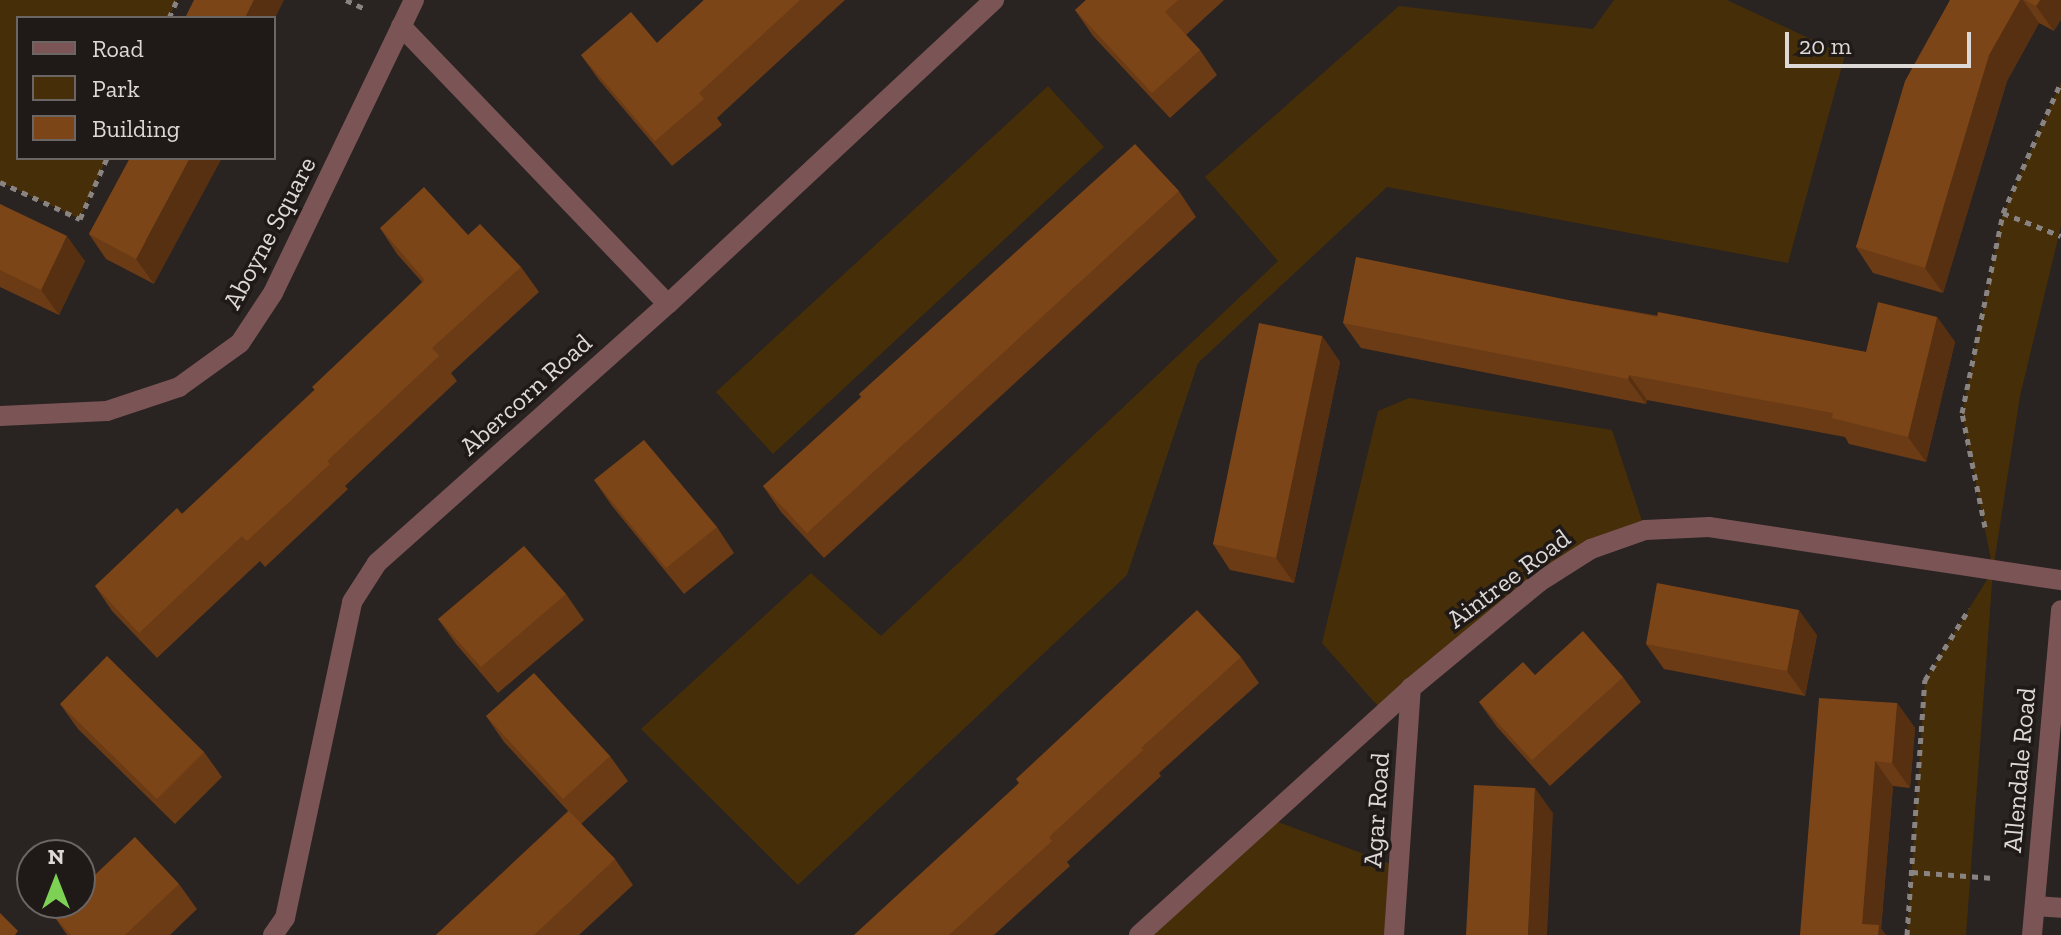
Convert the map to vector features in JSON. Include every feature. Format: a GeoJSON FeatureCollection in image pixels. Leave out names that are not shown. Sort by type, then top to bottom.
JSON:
{"type":"FeatureCollection","features":[{"type":"Feature","properties":{"kind":"street","name":"Aboyne Square"},"geometry":{"type":"LineString","coordinates":[[0,416],[107,411],[179,387],[240,343],[273,293],[414,0]]}},
{"type":"Feature","properties":{"kind":"street","name":"Abercorn Road"},"geometry":{"type":"LineString","coordinates":[[273,935],[285,918],[352,602],[377,563],[668,304],[994,0]]}},
{"type":"Feature","properties":{"kind":"street"},"geometry":{"type":"LineString","coordinates":[[401,26],[668,304]]}},
{"type":"Feature","properties":{"kind":"street","name":"Aintree Road"},"geometry":{"type":"LineString","coordinates":[[1139,935],[1411,688],[1539,582],[1591,549],[1645,530],[1709,527],[2061,580]]}},
{"type":"Feature","properties":{"kind":"street","name":"Allendale Road"},"geometry":{"type":"LineString","coordinates":[[2032,935],[2061,610]]}},
{"type":"Feature","properties":{"kind":"street","name":"Agar Road"},"geometry":{"type":"LineString","coordinates":[[1394,935],[1411,688]]}},
{"type":"Feature","properties":{"kind":"street"},"geometry":{"type":"LineString","coordinates":[[2035,906],[2061,908]]}},
{"type":"Feature","properties":{"kind":"path"},"geometry":{"type":"LineString","coordinates":[[1907,935],[1925,680],[1993,570],[1962,413],[2003,213],[2061,82]]}},
{"type":"Feature","properties":{"kind":"path"},"geometry":{"type":"LineString","coordinates":[[0,182],[80,219],[106,160]]}},
{"type":"Feature","properties":{"kind":"path"},"geometry":{"type":"LineString","coordinates":[[2003,213],[2061,236]]}},
{"type":"Feature","properties":{"kind":"path"},"geometry":{"type":"LineString","coordinates":[[1912,872],[2036,880]]}},
{"type":"Feature","properties":{"kind":"green space"},"geometry":{"type":"Polygon","coordinates":[[[0,0],[177,0],[170,16],[16,16],[16,160],[106,160],[80,219],[0,182],[0,0]]]}},
{"type":"Feature","properties":{"kind":"green space"},"geometry":{"type":"Polygon","coordinates":[[[1614,0],[1727,0],[1845,55],[1788,263],[1387,187],[1198,363],[1127,575],[798,885],[641,729],[811,573],[881,636],[1278,261],[1205,177],[1399,6],[1593,29],[1614,0]]]}},
{"type":"Feature","properties":{"kind":"green space"},"geometry":{"type":"Polygon","coordinates":[[[2061,82],[2061,226],[2020,396],[1993,570],[1962,413],[2003,213],[2061,82]]]}},
{"type":"Feature","properties":{"kind":"green space"},"geometry":{"type":"Polygon","coordinates":[[[1048,86],[1104,147],[773,454],[716,392],[1048,86]]]}},
{"type":"Feature","properties":{"kind":"green space"},"geometry":{"type":"Polygon","coordinates":[[[1409,398],[1612,430],[1645,530],[1591,549],[1384,713],[1322,643],[1378,411],[1409,398]]]}},
{"type":"Feature","properties":{"kind":"green space"},"geometry":{"type":"Polygon","coordinates":[[[1993,570],[1966,935],[1907,935],[1925,680],[1993,570]]]}},
{"type":"Feature","properties":{"kind":"green space"},"geometry":{"type":"Polygon","coordinates":[[[1267,818],[1399,867],[1394,935],[1139,935],[1267,818]]]}},
{"type":"Feature","properties":{"kind":"building"},"geometry":{"type":"Polygon","coordinates":[[[194,0],[254,0],[246,16],[186,16],[194,0]]]}},
{"type":"Feature","properties":{"kind":"building"},"geometry":{"type":"Polygon","coordinates":[[[704,0],[800,0],[699,93],[704,99],[655,141],[581,55],[631,12],[657,43],[704,0]]]}},
{"type":"Feature","properties":{"kind":"building"},"geometry":{"type":"Polygon","coordinates":[[[1086,0],[1178,0],[1165,12],[1200,50],[1152,93],[1075,10],[1086,0]]]}},
{"type":"Feature","properties":{"kind":"building"},"geometry":{"type":"Polygon","coordinates":[[[1950,0],[2020,0],[1989,55],[1925,268],[1856,247],[1905,81],[1950,0]]]}},
{"type":"Feature","properties":{"kind":"building"},"geometry":{"type":"Polygon","coordinates":[[[2025,0],[2040,0],[2036,6],[2025,0]]]}},
{"type":"Feature","properties":{"kind":"building"},"geometry":{"type":"Polygon","coordinates":[[[1135,144],[1179,191],[807,533],[763,486],[861,397],[859,394],[1135,144]]]}},
{"type":"Feature","properties":{"kind":"building"},"geometry":{"type":"Polygon","coordinates":[[[129,160],[189,160],[136,259],[89,234],[129,160]]]}},
{"type":"Feature","properties":{"kind":"building"},"geometry":{"type":"Polygon","coordinates":[[[424,187],[468,235],[480,224],[521,267],[432,348],[439,356],[327,461],[330,464],[247,541],[242,536],[139,633],[95,586],[177,508],[182,514],[315,390],[312,387],[425,280],[380,228],[424,187]]]}},
{"type":"Feature","properties":{"kind":"building"},"geometry":{"type":"Polygon","coordinates":[[[0,204],[67,236],[41,290],[0,270],[0,204]]]}},
{"type":"Feature","properties":{"kind":"building"},"geometry":{"type":"Polygon","coordinates":[[[1356,257],[1657,317],[1658,312],[1866,352],[1878,302],[1937,317],[1908,437],[1832,418],[1833,413],[1629,375],[1628,379],[1343,323],[1356,257]]]}},
{"type":"Feature","properties":{"kind":"building"},"geometry":{"type":"Polygon","coordinates":[[[1259,323],[1322,336],[1276,558],[1213,544],[1259,323]]]}},
{"type":"Feature","properties":{"kind":"building"},"geometry":{"type":"Polygon","coordinates":[[[644,440],[717,527],[666,568],[594,480],[644,440]]]}},
{"type":"Feature","properties":{"kind":"building"},"geometry":{"type":"Polygon","coordinates":[[[524,546],[566,594],[481,667],[438,619],[524,546]]]}},
{"type":"Feature","properties":{"kind":"building"},"geometry":{"type":"Polygon","coordinates":[[[1657,583],[1799,610],[1787,671],[1646,644],[1657,583]]]}},
{"type":"Feature","properties":{"kind":"building"},"geometry":{"type":"Polygon","coordinates":[[[1197,610],[1241,657],[1049,837],[1052,841],[949,935],[854,935],[1019,783],[1016,779],[1197,610]]]}},
{"type":"Feature","properties":{"kind":"building"},"geometry":{"type":"Polygon","coordinates":[[[1583,631],[1623,677],[1532,760],[1479,702],[1523,662],[1535,675],[1583,631]]]}},
{"type":"Feature","properties":{"kind":"building"},"geometry":{"type":"Polygon","coordinates":[[[107,656],[204,752],[157,799],[60,704],[107,656]]]}},
{"type":"Feature","properties":{"kind":"building"},"geometry":{"type":"Polygon","coordinates":[[[534,673],[610,756],[563,799],[486,716],[534,673]]]}},
{"type":"Feature","properties":{"kind":"building"},"geometry":{"type":"Polygon","coordinates":[[[1819,698],[1897,703],[1892,763],[1875,761],[1862,924],[1879,925],[1878,935],[1800,935],[1819,698]]]}},
{"type":"Feature","properties":{"kind":"building"},"geometry":{"type":"Polygon","coordinates":[[[1474,785],[1535,788],[1528,935],[1466,935],[1474,785]]]}},
{"type":"Feature","properties":{"kind":"building"},"geometry":{"type":"Polygon","coordinates":[[[569,811],[615,859],[534,935],[436,935],[569,811]]]}},
{"type":"Feature","properties":{"kind":"building"},"geometry":{"type":"Polygon","coordinates":[[[135,837],[179,884],[125,935],[71,935],[57,919],[96,919],[96,874],[135,837]]]}},
{"type":"Feature","properties":{"kind":"building"},"geometry":{"type":"Polygon","coordinates":[[[0,913],[18,931],[15,935],[0,935],[0,913]]]}}]}
